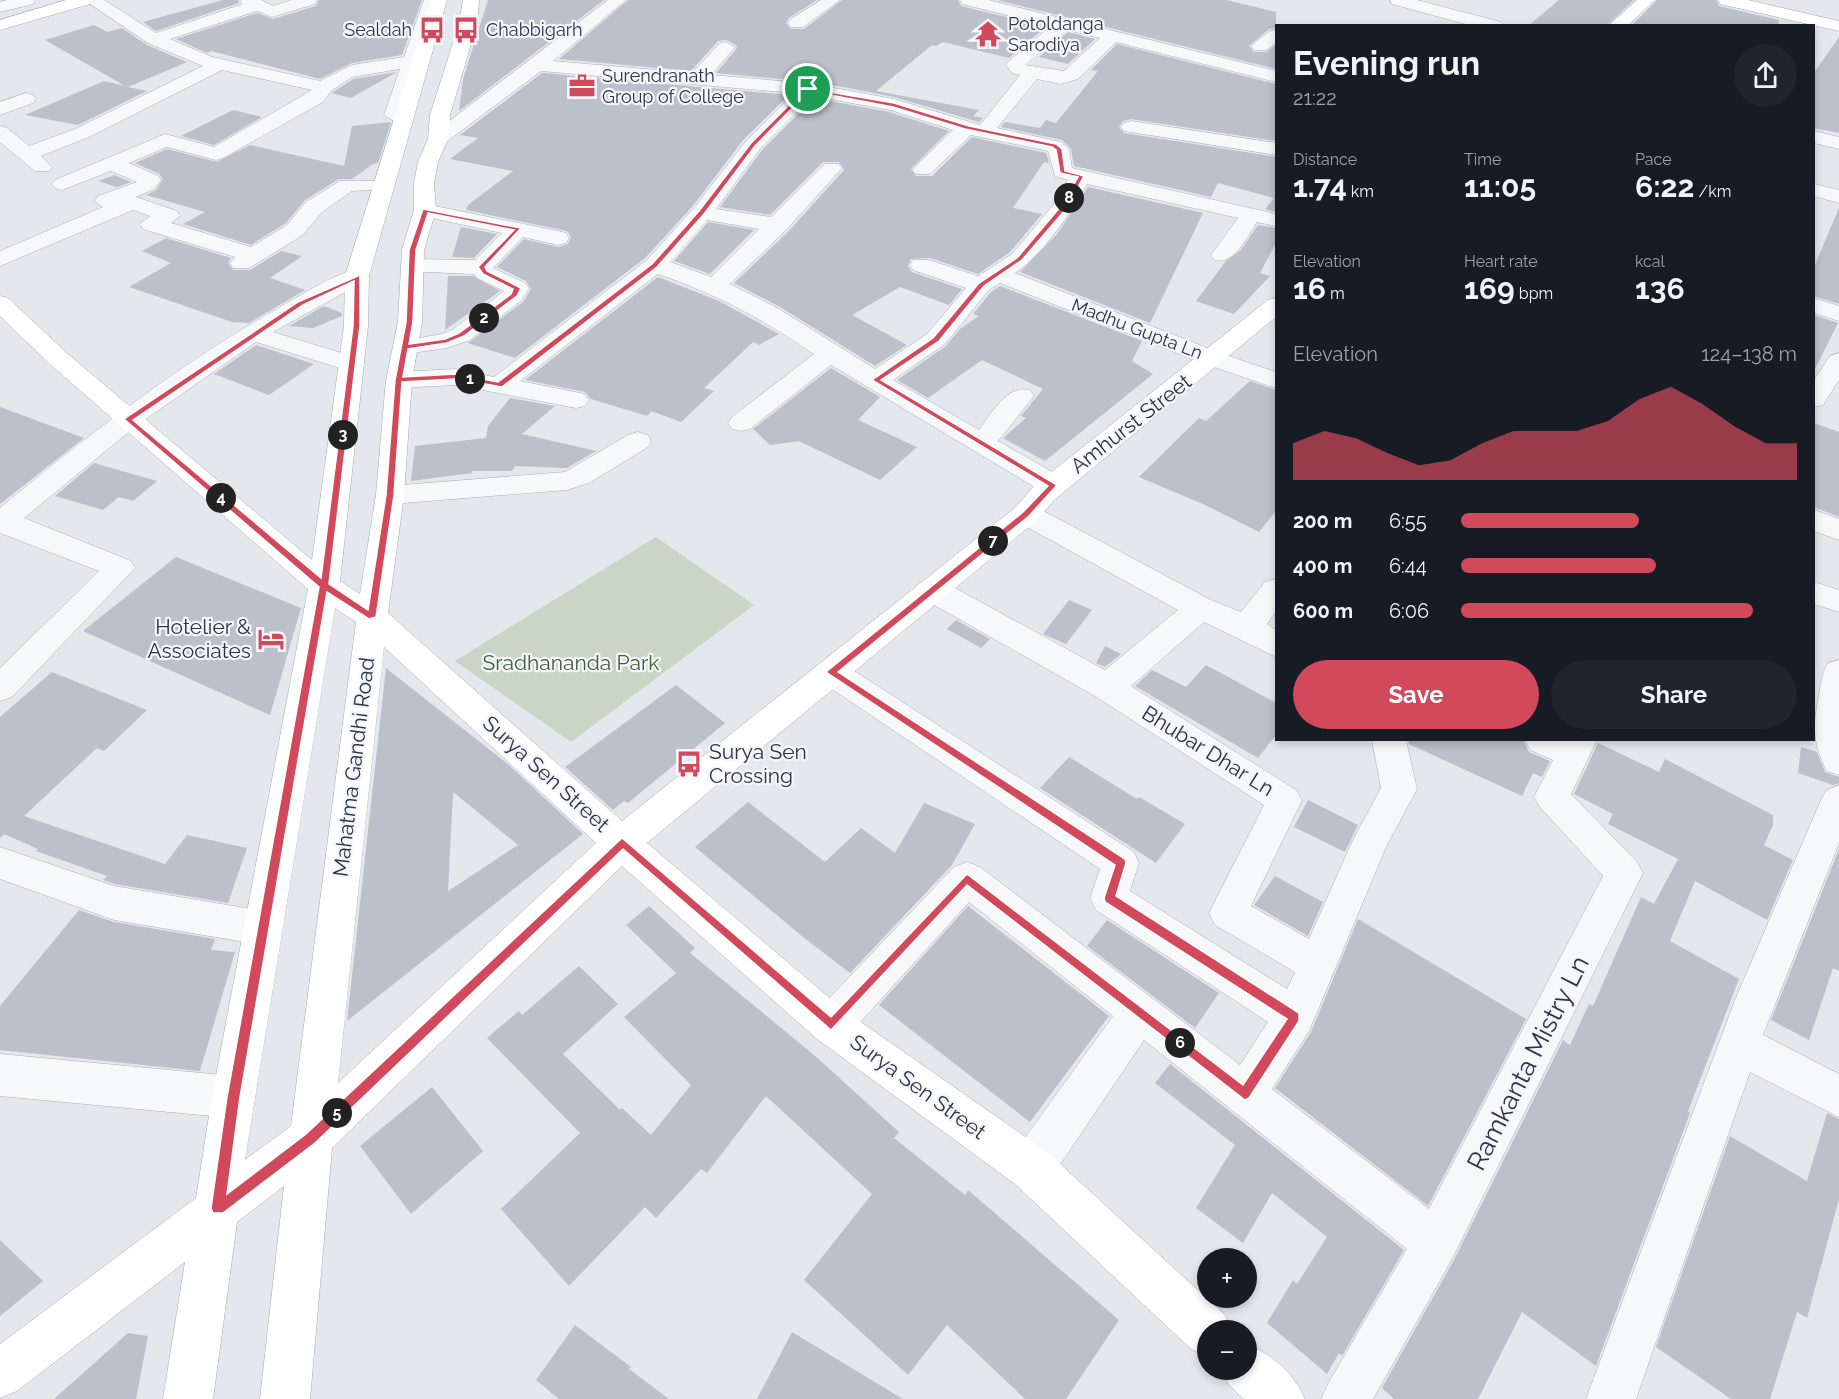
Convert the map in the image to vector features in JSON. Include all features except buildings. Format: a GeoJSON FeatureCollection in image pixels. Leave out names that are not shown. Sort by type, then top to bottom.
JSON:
{"type":"FeatureCollection","features":[{"type":"Feature","properties":{"kind":"main road"},"geometry":{"type":"LineString","coordinates":[[0,18],[64,0]]}},
{"type":"Feature","properties":{"kind":"main road"},"geometry":{"type":"LineString","coordinates":[[0,25],[93,0]]}},
{"type":"Feature","properties":{"kind":"main road"},"geometry":{"type":"LineString","coordinates":[[1618,24],[1647,0]]}},
{"type":"Feature","properties":{"kind":"main road"},"geometry":{"type":"LineString","coordinates":[[1726,0],[1839,26]]}},
{"type":"Feature","properties":{"kind":"main road"},"geometry":{"type":"LineString","coordinates":[[188,1399],[233,1097],[324,586],[352,364],[356,326],[357,276],[432,1]]}},
{"type":"Feature","properties":{"kind":"main road","name":"Mahatma Gandhi Road"},"geometry":{"type":"LineString","coordinates":[[285,1399],[311,1138],[372,617],[390,495],[399,380],[410,322],[413,250],[425,210],[424,183],[428,162],[438,139],[440,115],[468,24]]}},
{"type":"Feature","properties":{"kind":"main road","name":"Surya Sen Street"},"geometry":{"type":"LineString","coordinates":[[0,303],[128,419],[324,586],[372,617],[622,842],[831,1025],[1031,1168],[1197,1322]]}},
{"type":"Feature","properties":{"kind":"main road","name":"Amhurst Street"},"geometry":{"type":"LineString","coordinates":[[0,1374],[311,1138],[622,842],[1026,514],[1053,485],[1214,359],[1275,306]]}},
{"type":"Feature","properties":{"kind":"main road"},"geometry":{"type":"LineString","coordinates":[[1257,1378],[1280,1399]]}},
{"type":"Feature","properties":{"kind":"street"},"geometry":{"type":"LineString","coordinates":[[0,7],[27,0]]}},
{"type":"Feature","properties":{"kind":"street"},"geometry":{"type":"LineString","coordinates":[[93,0],[154,39],[220,64],[322,87]]}},
{"type":"Feature","properties":{"kind":"street"},"geometry":{"type":"LineString","coordinates":[[154,39],[253,3],[272,12],[309,0]]}},
{"type":"Feature","properties":{"kind":"street"},"geometry":{"type":"LineString","coordinates":[[438,139],[473,0]]}},
{"type":"Feature","properties":{"kind":"street"},"geometry":{"type":"LineString","coordinates":[[438,139],[537,65],[618,0]]}},
{"type":"Feature","properties":{"kind":"street"},"geometry":{"type":"LineString","coordinates":[[797,23],[832,0]]}},
{"type":"Feature","properties":{"kind":"street"},"geometry":{"type":"LineString","coordinates":[[968,0],[1275,76]]}},
{"type":"Feature","properties":{"kind":"street"},"geometry":{"type":"LineString","coordinates":[[1398,0],[1488,24]]}},
{"type":"Feature","properties":{"kind":"street"},"geometry":{"type":"LineString","coordinates":[[398,119],[412,63],[432,1]]}},
{"type":"Feature","properties":{"kind":"street"},"geometry":{"type":"LineString","coordinates":[[1040,18],[1055,6]]}},
{"type":"Feature","properties":{"kind":"street"},"geometry":{"type":"LineString","coordinates":[[1063,24],[1015,65],[1032,74],[1060,78],[1071,75],[1111,37]]}},
{"type":"Feature","properties":{"kind":"street"},"geometry":{"type":"LineString","coordinates":[[1260,46],[1275,36]]}},
{"type":"Feature","properties":{"kind":"street"},"geometry":{"type":"LineString","coordinates":[[698,78],[726,47]]}},
{"type":"Feature","properties":{"kind":"street"},"geometry":{"type":"LineString","coordinates":[[0,259],[83,200],[111,163],[165,140],[216,154],[316,98],[322,87],[353,69],[412,63]]}},
{"type":"Feature","properties":{"kind":"street"},"geometry":{"type":"LineString","coordinates":[[27,154],[82,134],[220,64]]}},
{"type":"Feature","properties":{"kind":"street"},"geometry":{"type":"LineString","coordinates":[[537,65],[808,89],[894,105],[976,130],[1054,146],[1059,149],[1062,172],[1275,220]]}},
{"type":"Feature","properties":{"kind":"street"},"geometry":{"type":"LineString","coordinates":[[500,385],[654,265],[702,213],[753,144],[827,70]]}},
{"type":"Feature","properties":{"kind":"street"},"geometry":{"type":"LineString","coordinates":[[923,170],[976,130],[1032,74]]}},
{"type":"Feature","properties":{"kind":"street"},"geometry":{"type":"LineString","coordinates":[[0,110],[26,99]]}},
{"type":"Feature","properties":{"kind":"street"},"geometry":{"type":"LineString","coordinates":[[1131,127],[1275,149]]}},
{"type":"Feature","properties":{"kind":"street"},"geometry":{"type":"LineString","coordinates":[[0,132],[83,200],[132,202],[169,216],[151,224],[248,259],[295,230],[314,207],[347,185],[383,184]]}},
{"type":"Feature","properties":{"kind":"street"},"geometry":{"type":"LineString","coordinates":[[1815,140],[1839,143]]}},
{"type":"Feature","properties":{"kind":"street"},"geometry":{"type":"LineString","coordinates":[[83,200],[147,185],[151,180],[111,163]]}},
{"type":"Feature","properties":{"kind":"street"},"geometry":{"type":"LineString","coordinates":[[716,286],[832,168]]}},
{"type":"Feature","properties":{"kind":"street"},"geometry":{"type":"LineString","coordinates":[[876,380],[936,339],[989,279],[1027,250],[1064,207],[1081,176]]}},
{"type":"Feature","properties":{"kind":"street"},"geometry":{"type":"LineString","coordinates":[[1815,190],[1839,197]]}},
{"type":"Feature","properties":{"kind":"street"},"geometry":{"type":"LineString","coordinates":[[425,210],[558,238]]}},
{"type":"Feature","properties":{"kind":"street"},"geometry":{"type":"LineString","coordinates":[[702,213],[778,225]]}},
{"type":"Feature","properties":{"kind":"street"},"geometry":{"type":"LineString","coordinates":[[1222,255],[1251,216]]}},
{"type":"Feature","properties":{"kind":"street"},"geometry":{"type":"LineString","coordinates":[[412,266],[481,267],[519,230]]}},
{"type":"Feature","properties":{"kind":"street"},"geometry":{"type":"LineString","coordinates":[[654,265],[716,286],[771,314],[830,354],[1053,485]]}},
{"type":"Feature","properties":{"kind":"street","name":"Madhu Gupta Ln"},"geometry":{"type":"LineString","coordinates":[[921,265],[989,279],[1275,380]]}},
{"type":"Feature","properties":{"kind":"street"},"geometry":{"type":"LineString","coordinates":[[405,347],[447,341],[461,335],[514,295],[517,288],[485,273],[481,267]]}},
{"type":"Feature","properties":{"kind":"street"},"geometry":{"type":"LineString","coordinates":[[0,688],[120,568],[1,521],[128,419],[300,303],[357,276]]}},
{"type":"Feature","properties":{"kind":"street"},"geometry":{"type":"LineString","coordinates":[[1815,305],[1839,315]]}},
{"type":"Feature","properties":{"kind":"street"},"geometry":{"type":"LineString","coordinates":[[255,334],[352,364]]}},
{"type":"Feature","properties":{"kind":"street"},"geometry":{"type":"LineString","coordinates":[[741,423],[830,354]]}},
{"type":"Feature","properties":{"kind":"street"},"geometry":{"type":"LineString","coordinates":[[399,380],[456,377],[576,400]]}},
{"type":"Feature","properties":{"kind":"street"},"geometry":{"type":"LineString","coordinates":[[982,443],[1021,396]]}},
{"type":"Feature","properties":{"kind":"street"},"geometry":{"type":"LineString","coordinates":[[390,495],[567,481],[579,477],[638,441]]}},
{"type":"Feature","properties":{"kind":"street"},"geometry":{"type":"LineString","coordinates":[[1026,514],[1200,608],[1247,627],[1275,644]]}},
{"type":"Feature","properties":{"kind":"street"},"geometry":{"type":"LineString","coordinates":[[1815,520],[1839,530]]}},
{"type":"Feature","properties":{"kind":"street","name":"Bhubar Dhar Ln"},"geometry":{"type":"LineString","coordinates":[[933,590],[1107,687],[1284,800],[1228,913],[1317,964]]}},
{"type":"Feature","properties":{"kind":"street"},"geometry":{"type":"LineString","coordinates":[[1247,627],[1275,591]]}},
{"type":"Feature","properties":{"kind":"street"},"geometry":{"type":"LineString","coordinates":[[1815,593],[1839,601]]}},
{"type":"Feature","properties":{"kind":"street"},"geometry":{"type":"LineString","coordinates":[[1107,687],[1200,608]]}},
{"type":"Feature","properties":{"kind":"street"},"geometry":{"type":"LineString","coordinates":[[831,672],[1121,863],[1109,898],[1295,1017]]}},
{"type":"Feature","properties":{"kind":"street"},"geometry":{"type":"LineString","coordinates":[[1838,689],[1826,722],[1839,761]]}},
{"type":"Feature","properties":{"kind":"street"},"geometry":{"type":"LineString","coordinates":[[1245,1094],[1295,1017],[1370,842],[1399,789],[1389,741]]}},
{"type":"Feature","properties":{"kind":"street","name":"Ramkanta Mistry Ln"},"geometry":{"type":"LineString","coordinates":[[1346,1399],[1436,1243],[1624,873],[1552,797],[1565,744]]}},
{"type":"Feature","properties":{"kind":"street"},"geometry":{"type":"LineString","coordinates":[[1611,1399],[1755,1000],[1839,800]]}},
{"type":"Feature","properties":{"kind":"street"},"geometry":{"type":"LineString","coordinates":[[0,863],[114,903],[264,928]]}},
{"type":"Feature","properties":{"kind":"street"},"geometry":{"type":"LineString","coordinates":[[831,1025],[967,878],[1436,1243]]}},
{"type":"Feature","properties":{"kind":"street"},"geometry":{"type":"LineString","coordinates":[[1031,1168],[1140,1012]]}},
{"type":"Feature","properties":{"kind":"street"},"geometry":{"type":"LineString","coordinates":[[1740,1045],[1839,1096]]}},
{"type":"Feature","properties":{"kind":"street"},"geometry":{"type":"LineString","coordinates":[[0,1075],[233,1097]]}},
{"type":"Feature","properties":{"kind":"green space","name":"Sradhananda Park"},"geometry":{"type":"Polygon","coordinates":[[[656,537],[754,605],[571,742],[455,661],[656,537]]]}},
{"type":"Feature","properties":{"kind":"place","name":"Sealdah"},"geometry":{"type":"Point","coordinates":[432,30]}},
{"type":"Feature","properties":{"kind":"place","name":"Chabbigarh"},"geometry":{"type":"Point","coordinates":[466,30]}},
{"type":"Feature","properties":{"kind":"place","name":"Potoldanga Sarodiya"},"geometry":{"type":"Point","coordinates":[988,34]}},
{"type":"Feature","properties":{"kind":"place","name":"Surendranath Group of College"},"geometry":{"type":"Point","coordinates":[582,86]}},
{"type":"Feature","properties":{"kind":"place","name":"Hotelier & Associates"},"geometry":{"type":"Point","coordinates":[271,639]}},
{"type":"Feature","properties":{"kind":"place","name":"Surya Sen Crossing"},"geometry":{"type":"Point","coordinates":[689,764]}},
{"type":"Feature","properties":{"kind":"route"},"geometry":{"type":"LineString","coordinates":[[808,89],[753,144],[720,184],[702,213],[654,265],[500,385],[456,377],[399,380],[400,372],[405,347],[410,322],[413,250],[425,210],[519,230],[481,267],[485,273],[517,288],[514,295],[461,335],[447,341],[405,347],[399,380],[390,495],[372,617],[324,586],[356,326],[357,276],[300,303],[128,419],[324,586],[233,1097],[218,1208],[311,1138],[622,842],[831,1025],[967,878],[1245,1094],[1295,1017],[1109,898],[1121,863],[831,672],[1026,514],[1044,492],[1053,485],[876,380],[936,339],[981,285],[1020,259],[1064,207],[1081,176],[1062,172],[1059,149],[1054,146],[968,128],[894,105],[808,89]]}}]}
